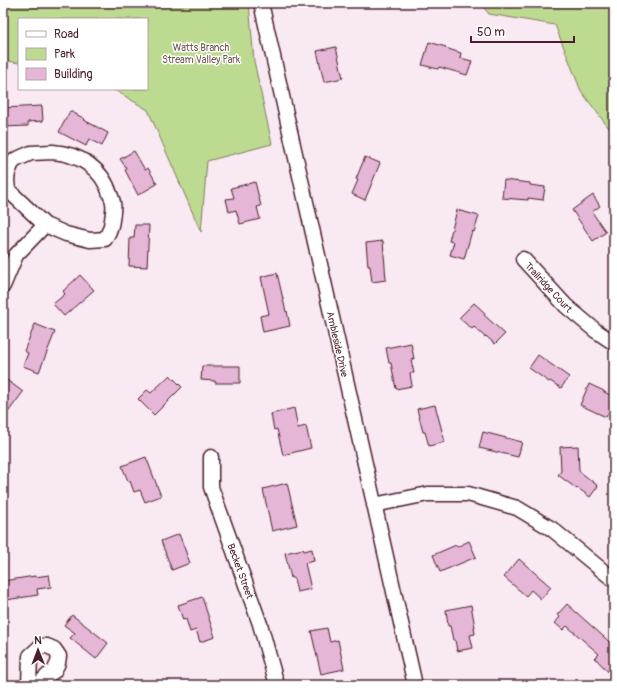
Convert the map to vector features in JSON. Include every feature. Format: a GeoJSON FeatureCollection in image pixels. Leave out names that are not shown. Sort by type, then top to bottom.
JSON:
{"type":"FeatureCollection","features":[{"type":"Feature","properties":{"kind":"street","name":"Ambleside Drive"},"geometry":{"type":"LineString","coordinates":[[260,3],[415,685]]}},
{"type":"Feature","properties":{"kind":"street"},"geometry":{"type":"LineString","coordinates":[[53,152],[70,155],[92,166],[102,176],[113,202],[110,232],[105,239],[90,240],[66,234],[46,224],[8,190],[7,180],[11,165],[20,157],[31,154],[53,152]]}},
{"type":"Feature","properties":{"kind":"street"},"geometry":{"type":"LineString","coordinates":[[3,286],[16,255],[46,224]]}},
{"type":"Feature","properties":{"kind":"street","name":"Trailridge Court"},"geometry":{"type":"LineString","coordinates":[[523,259],[566,306],[596,331],[614,343]]}},
{"type":"Feature","properties":{"kind":"street","name":"Becket Street"},"geometry":{"type":"LineString","coordinates":[[211,457],[211,487],[260,624],[277,685]]}},
{"type":"Feature","properties":{"kind":"street"},"geometry":{"type":"LineString","coordinates":[[374,505],[428,494],[468,494],[517,508],[552,529],[614,580]]}},
{"type":"Feature","properties":{"kind":"street"},"geometry":{"type":"LineString","coordinates":[[29,685],[30,656],[41,646],[48,646],[54,649],[58,656],[58,663],[54,671],[38,685]]}},
{"type":"Feature","properties":{"kind":"green space","name":"Watts Branch Stream Valley Park"},"geometry":{"type":"Polygon","coordinates":[[[3,3],[249,3],[254,61],[272,144],[207,161],[201,232],[148,110],[115,90],[148,90],[148,18],[18,18],[18,63],[3,60],[3,3]]]}},
{"type":"Feature","properties":{"kind":"green space"},"geometry":{"type":"Polygon","coordinates":[[[480,3],[614,3],[614,132],[608,127],[581,91],[555,25],[489,14],[480,3]]]}},
{"type":"Feature","properties":{"kind":"building"},"geometry":{"type":"Polygon","coordinates":[[[429,42],[461,53],[460,58],[472,61],[467,75],[439,67],[438,69],[422,65],[429,42]]]}},
{"type":"Feature","properties":{"kind":"building"},"geometry":{"type":"Polygon","coordinates":[[[336,47],[343,78],[324,82],[317,51],[336,47]]]}},
{"type":"Feature","properties":{"kind":"building"},"geometry":{"type":"Polygon","coordinates":[[[42,106],[43,121],[28,122],[28,126],[3,127],[3,108],[42,106]]]}},
{"type":"Feature","properties":{"kind":"building"},"geometry":{"type":"Polygon","coordinates":[[[70,111],[108,133],[102,146],[89,139],[86,146],[59,132],[70,111]]]}},
{"type":"Feature","properties":{"kind":"building"},"geometry":{"type":"Polygon","coordinates":[[[134,151],[145,170],[148,168],[157,184],[138,195],[125,170],[127,169],[120,159],[134,151]]]}},
{"type":"Feature","properties":{"kind":"building"},"geometry":{"type":"Polygon","coordinates":[[[365,157],[380,163],[365,200],[352,194],[365,157]]]}},
{"type":"Feature","properties":{"kind":"building"},"geometry":{"type":"Polygon","coordinates":[[[504,180],[530,183],[530,185],[545,187],[543,200],[528,198],[528,200],[502,198],[504,180]]]}},
{"type":"Feature","properties":{"kind":"building"},"geometry":{"type":"Polygon","coordinates":[[[255,182],[261,206],[257,207],[260,219],[240,224],[236,210],[229,212],[226,199],[234,198],[231,188],[255,182]]]}},
{"type":"Feature","properties":{"kind":"building"},"geometry":{"type":"Polygon","coordinates":[[[593,195],[600,206],[592,212],[606,232],[593,241],[572,210],[593,195]]]}},
{"type":"Feature","properties":{"kind":"building"},"geometry":{"type":"Polygon","coordinates":[[[457,210],[479,216],[474,232],[472,231],[464,259],[450,255],[454,242],[449,241],[457,210]]]}},
{"type":"Feature","properties":{"kind":"building"},"geometry":{"type":"Polygon","coordinates":[[[135,225],[149,225],[147,267],[129,266],[130,238],[134,238],[135,225]]]}},
{"type":"Feature","properties":{"kind":"building"},"geometry":{"type":"Polygon","coordinates":[[[383,241],[386,280],[372,282],[370,266],[368,266],[366,243],[383,241]]]}},
{"type":"Feature","properties":{"kind":"building"},"geometry":{"type":"Polygon","coordinates":[[[277,273],[290,326],[263,332],[260,316],[269,314],[261,277],[277,273]]]}},
{"type":"Feature","properties":{"kind":"building"},"geometry":{"type":"Polygon","coordinates":[[[80,275],[94,290],[64,316],[53,304],[65,294],[63,291],[80,275]]]}},
{"type":"Feature","properties":{"kind":"building"},"geometry":{"type":"Polygon","coordinates":[[[474,303],[485,313],[484,315],[505,334],[495,344],[474,327],[472,329],[459,318],[474,303]]]}},
{"type":"Feature","properties":{"kind":"building"},"geometry":{"type":"Polygon","coordinates":[[[35,324],[55,332],[39,372],[23,366],[28,353],[24,351],[35,324]]]}},
{"type":"Feature","properties":{"kind":"building"},"geometry":{"type":"Polygon","coordinates":[[[411,343],[414,359],[411,360],[414,373],[410,373],[412,386],[396,389],[391,363],[389,363],[386,348],[411,343]]]}},
{"type":"Feature","properties":{"kind":"building"},"geometry":{"type":"Polygon","coordinates":[[[538,355],[569,377],[561,388],[550,381],[549,382],[529,368],[538,355]]]}},
{"type":"Feature","properties":{"kind":"building"},"geometry":{"type":"Polygon","coordinates":[[[202,366],[240,366],[240,383],[215,383],[215,381],[201,380],[202,366]]]}},
{"type":"Feature","properties":{"kind":"building"},"geometry":{"type":"Polygon","coordinates":[[[170,375],[182,387],[154,415],[138,399],[147,390],[151,393],[170,375]]]}},
{"type":"Feature","properties":{"kind":"building"},"geometry":{"type":"Polygon","coordinates":[[[3,377],[23,392],[3,419],[3,377]]]}},
{"type":"Feature","properties":{"kind":"building"},"geometry":{"type":"Polygon","coordinates":[[[589,384],[614,397],[614,415],[609,412],[606,417],[580,405],[589,384]]]}},
{"type":"Feature","properties":{"kind":"building"},"geometry":{"type":"Polygon","coordinates":[[[435,405],[445,442],[429,446],[425,432],[423,432],[417,409],[435,405]]]}},
{"type":"Feature","properties":{"kind":"building"},"geometry":{"type":"Polygon","coordinates":[[[294,408],[298,428],[306,426],[311,448],[283,455],[277,429],[274,430],[271,414],[294,408]]]}},
{"type":"Feature","properties":{"kind":"building"},"geometry":{"type":"Polygon","coordinates":[[[483,432],[522,442],[518,457],[479,448],[483,432]]]}},
{"type":"Feature","properties":{"kind":"building"},"geometry":{"type":"Polygon","coordinates":[[[578,446],[579,471],[598,486],[590,497],[558,475],[561,471],[560,447],[578,446]]]}},
{"type":"Feature","properties":{"kind":"building"},"geometry":{"type":"Polygon","coordinates":[[[146,457],[161,496],[145,502],[140,490],[134,492],[122,466],[146,457]]]}},
{"type":"Feature","properties":{"kind":"building"},"geometry":{"type":"Polygon","coordinates":[[[287,483],[297,525],[272,531],[263,489],[287,483]]]}},
{"type":"Feature","properties":{"kind":"building"},"geometry":{"type":"Polygon","coordinates":[[[179,534],[190,563],[172,570],[161,541],[179,534]]]}},
{"type":"Feature","properties":{"kind":"building"},"geometry":{"type":"Polygon","coordinates":[[[469,541],[476,557],[440,572],[433,555],[456,545],[457,547],[469,541]]]}},
{"type":"Feature","properties":{"kind":"building"},"geometry":{"type":"Polygon","coordinates":[[[303,549],[304,551],[312,549],[314,561],[305,563],[311,589],[297,592],[294,578],[291,578],[285,553],[303,549]]]}},
{"type":"Feature","properties":{"kind":"building"},"geometry":{"type":"Polygon","coordinates":[[[519,559],[551,587],[541,599],[531,590],[526,596],[504,577],[519,559]]]}},
{"type":"Feature","properties":{"kind":"building"},"geometry":{"type":"Polygon","coordinates":[[[49,575],[51,587],[37,589],[38,595],[6,600],[3,581],[49,575]]]}},
{"type":"Feature","properties":{"kind":"building"},"geometry":{"type":"Polygon","coordinates":[[[202,597],[215,637],[200,642],[196,630],[190,632],[186,619],[183,620],[178,605],[202,597]]]}},
{"type":"Feature","properties":{"kind":"building"},"geometry":{"type":"Polygon","coordinates":[[[567,604],[614,646],[614,678],[595,658],[599,654],[567,626],[563,630],[555,623],[560,617],[557,615],[567,604]]]}},
{"type":"Feature","properties":{"kind":"building"},"geometry":{"type":"Polygon","coordinates":[[[471,605],[475,627],[475,634],[470,635],[473,648],[457,651],[450,626],[448,626],[446,610],[471,605]]]}},
{"type":"Feature","properties":{"kind":"building"},"geometry":{"type":"Polygon","coordinates":[[[72,615],[108,643],[96,659],[70,638],[75,633],[64,625],[72,615]]]}},
{"type":"Feature","properties":{"kind":"building"},"geometry":{"type":"Polygon","coordinates":[[[327,628],[330,642],[338,640],[344,669],[321,674],[311,631],[327,628]]]}}]}
